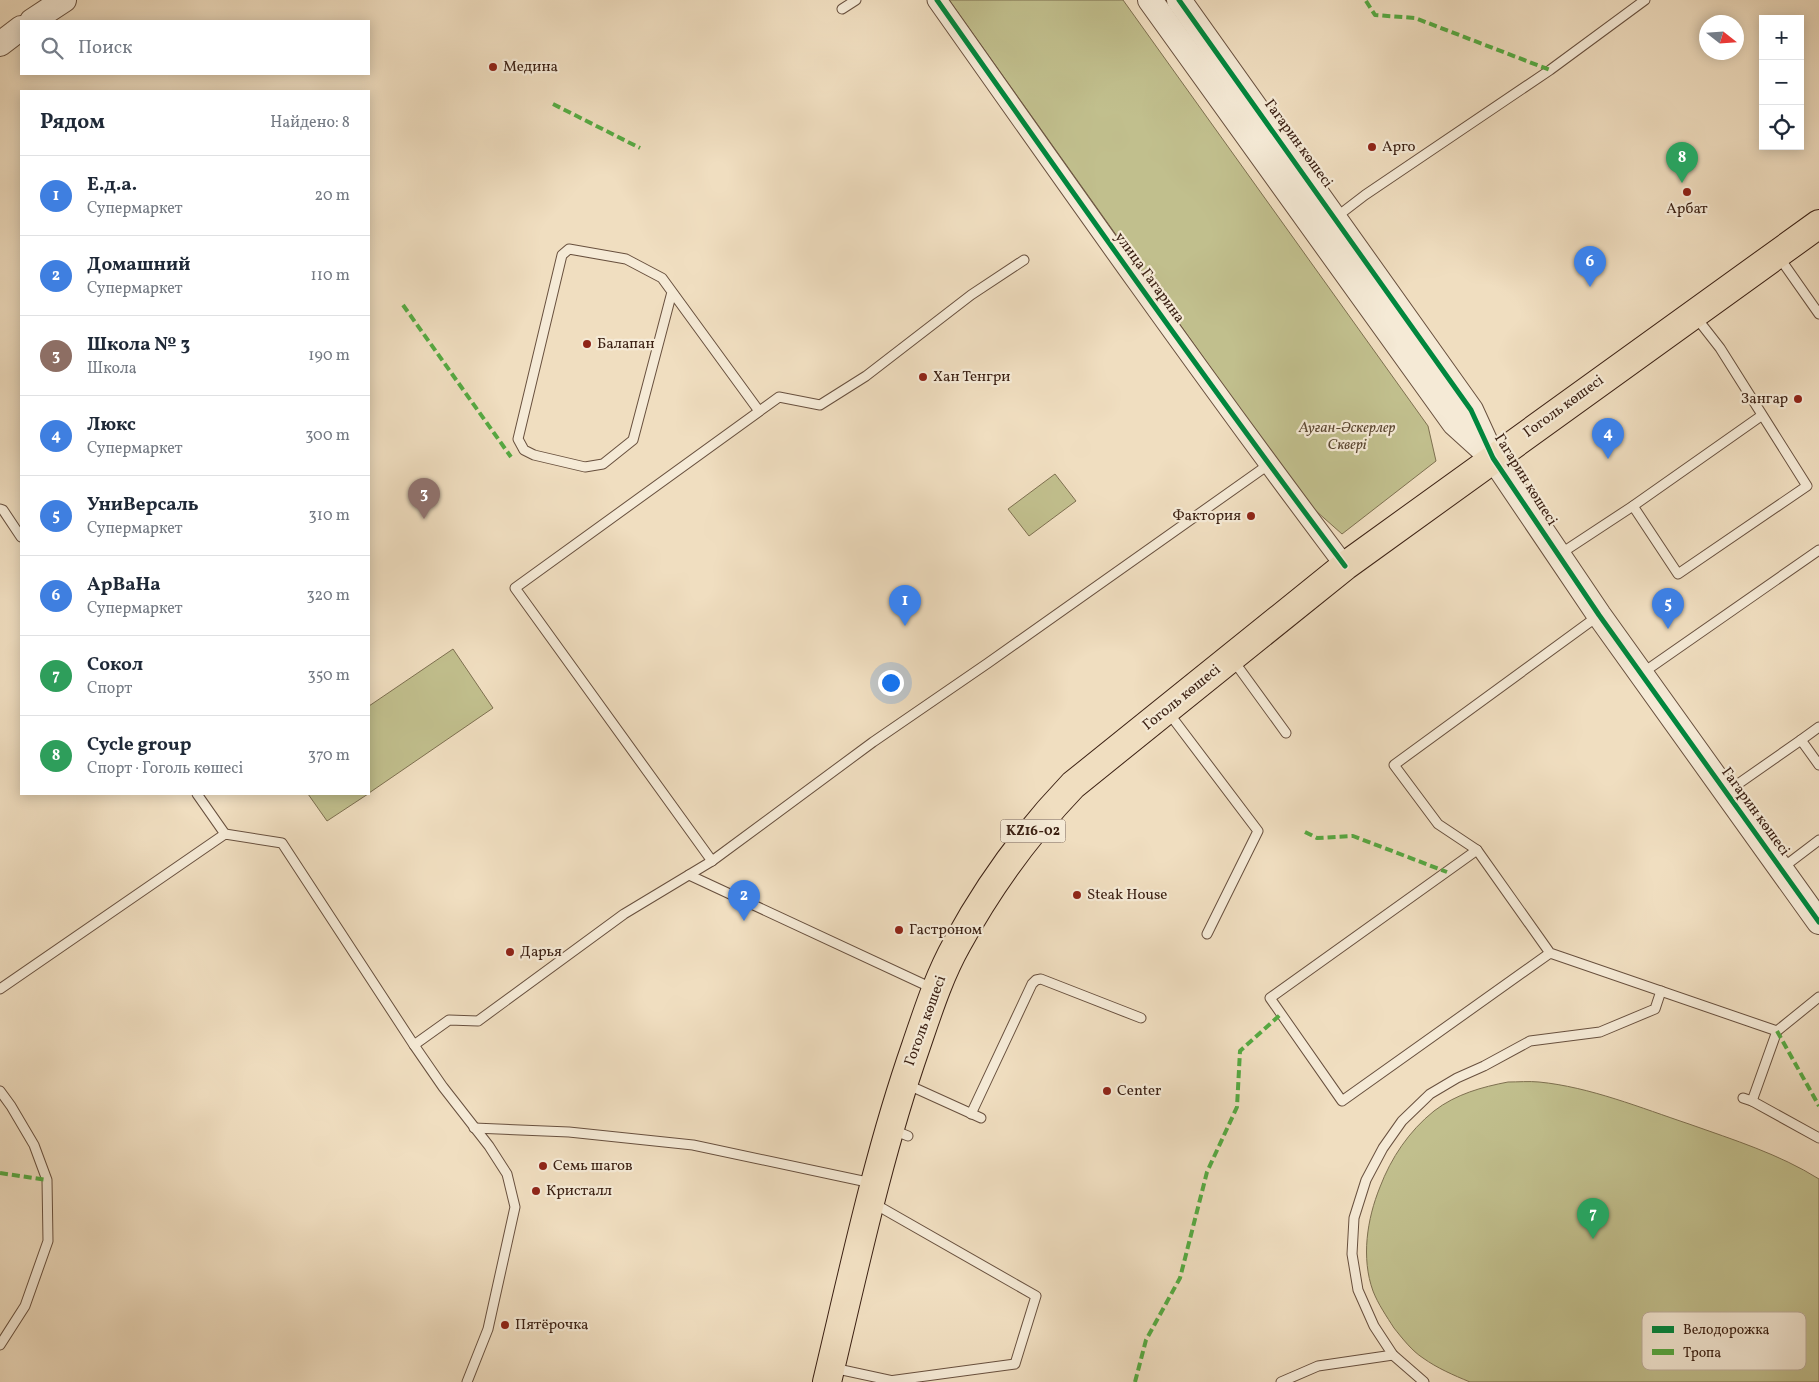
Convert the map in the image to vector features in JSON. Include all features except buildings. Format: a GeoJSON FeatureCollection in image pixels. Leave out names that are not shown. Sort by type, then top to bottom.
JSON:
{"type":"FeatureCollection","features":[{"type":"Feature","properties":{"kind":"main road","name":"Гоголь көшесі"},"geometry":{"type":"LineString","coordinates":[[829,1375],[873,1192],[899,1132],[903,1083],[936,990],[956,945],[982,903],[1006,867],[1052,808],[1073,785],[1345,566],[1819,224]]}},
{"type":"Feature","properties":{"kind":"street"},"geometry":{"type":"LineString","coordinates":[[34,20],[64,0]]}},
{"type":"Feature","properties":{"kind":"street","name":"улица Гагарина"},"geometry":{"type":"LineString","coordinates":[[937,0],[1088,215],[1268,465],[1345,566]]}},
{"type":"Feature","properties":{"kind":"street","name":"Гагарин көшесі"},"geometry":{"type":"LineString","coordinates":[[1150,0],[1471,410],[1493,458],[1558,555],[1819,922]]}},
{"type":"Feature","properties":{"kind":"street","name":"Гагарин көшесі"},"geometry":{"type":"LineString","coordinates":[[1179,0],[1325,224]]}},
{"type":"Feature","properties":{"kind":"street"},"geometry":{"type":"LineString","coordinates":[[0,44],[20,29]]}},
{"type":"Feature","properties":{"kind":"lane"},"geometry":{"type":"LineString","coordinates":[[842,9],[856,0]]}},
{"type":"Feature","properties":{"kind":"lane"},"geometry":{"type":"LineString","coordinates":[[1325,224],[1550,70],[1645,0]]}},
{"type":"Feature","properties":{"kind":"lane"},"geometry":{"type":"LineString","coordinates":[[672,292],[633,440],[603,464],[585,467],[534,455],[524,450],[518,439],[562,255],[569,249],[626,259],[662,278],[759,411]]}},
{"type":"Feature","properties":{"kind":"lane"},"geometry":{"type":"LineString","coordinates":[[1777,254],[1819,314]]}},
{"type":"Feature","properties":{"kind":"lane"},"geometry":{"type":"LineString","coordinates":[[712,861],[515,588],[779,397],[820,405],[866,376],[971,295],[1024,260]]}},
{"type":"Feature","properties":{"kind":"lane"},"geometry":{"type":"LineString","coordinates":[[1633,506],[1678,574],[1807,486],[1720,348],[1694,314]]}},
{"type":"Feature","properties":{"kind":"lane"},"geometry":{"type":"LineString","coordinates":[[1558,555],[1633,506],[1762,416]]}},
{"type":"Feature","properties":{"kind":"lane"},"geometry":{"type":"LineString","coordinates":[[414,1045],[449,1020],[478,1021],[624,914],[712,861],[873,742],[988,664],[1268,465]]}},
{"type":"Feature","properties":{"kind":"lane"},"geometry":{"type":"LineString","coordinates":[[0,509],[3,510],[20,536]]}},
{"type":"Feature","properties":{"kind":"lane"},"geometry":{"type":"LineString","coordinates":[[1641,674],[1819,550]]}},
{"type":"Feature","properties":{"kind":"lane"},"geometry":{"type":"LineString","coordinates":[[1599,615],[1394,765],[1438,824],[1477,850],[1550,953],[1776,1031]]}},
{"type":"Feature","properties":{"kind":"lane"},"geometry":{"type":"LineString","coordinates":[[1231,657],[1286,733]]}},
{"type":"Feature","properties":{"kind":"lane"},"geometry":{"type":"LineString","coordinates":[[1167,710],[1258,831],[1207,934]]}},
{"type":"Feature","properties":{"kind":"lane"},"geometry":{"type":"LineString","coordinates":[[1726,793],[1819,727]]}},
{"type":"Feature","properties":{"kind":"lane"},"geometry":{"type":"LineString","coordinates":[[1801,740],[1819,765]]}},
{"type":"Feature","properties":{"kind":"lane"},"geometry":{"type":"LineString","coordinates":[[198,795],[225,834]]}},
{"type":"Feature","properties":{"kind":"lane"},"geometry":{"type":"LineString","coordinates":[[0,989],[225,834],[282,843],[414,1045],[489,1146],[507,1174],[515,1207],[488,1329],[467,1382]]}},
{"type":"Feature","properties":{"kind":"lane"},"geometry":{"type":"LineString","coordinates":[[1781,869],[1819,840]]}},
{"type":"Feature","properties":{"kind":"lane"},"geometry":{"type":"LineString","coordinates":[[1477,850],[1270,998],[1342,1101],[1550,953]]}},
{"type":"Feature","properties":{"kind":"lane"},"geometry":{"type":"LineString","coordinates":[[689,876],[936,990]]}},
{"type":"Feature","properties":{"kind":"lane"},"geometry":{"type":"LineString","coordinates":[[971,1114],[1028,992],[1036,980],[1041,979],[1141,1018]]}},
{"type":"Feature","properties":{"kind":"lane"},"geometry":{"type":"LineString","coordinates":[[1424,1382],[1393,1355],[1374,1326],[1358,1290],[1352,1254],[1354,1218],[1366,1180],[1382,1148],[1402,1120],[1430,1094],[1457,1078],[1490,1063],[1530,1041],[1600,1032],[1655,1009],[1661,991]]}},
{"type":"Feature","properties":{"kind":"lane"},"geometry":{"type":"LineString","coordinates":[[1819,997],[1776,1031],[1748,1100],[1819,1138]]}},
{"type":"Feature","properties":{"kind":"lane"},"geometry":{"type":"LineString","coordinates":[[903,1083],[981,1118]]}},
{"type":"Feature","properties":{"kind":"lane"},"geometry":{"type":"LineString","coordinates":[[0,1091],[34,1145],[47,1180],[48,1241],[24,1306],[0,1345]]}},
{"type":"Feature","properties":{"kind":"lane"},"geometry":{"type":"LineString","coordinates":[[474,1128],[569,1132],[693,1145],[873,1192],[1036,1296],[1015,1364],[892,1381],[829,1375]]}},
{"type":"Feature","properties":{"kind":"lane"},"geometry":{"type":"LineString","coordinates":[[1281,1382],[1318,1366],[1393,1355]]}},
{"type":"Feature","properties":{"kind":"green space","name":"Ауған-Әскерлер Сквері"},"geometry":{"type":"Polygon","coordinates":[[[949,0],[1123,0],[1428,426],[1436,461],[1342,534],[1307,503],[949,0]]]}},
{"type":"Feature","properties":{"kind":"green space"},"geometry":{"type":"Polygon","coordinates":[[[1055,474],[1076,501],[1029,536],[1008,509],[1055,474]]]}},
{"type":"Feature","properties":{"kind":"green space"},"geometry":{"type":"Polygon","coordinates":[[[453,649],[493,708],[370,792],[370,705],[453,649]]]}},
{"type":"Feature","properties":{"kind":"green space"},"geometry":{"type":"Polygon","coordinates":[[[309,795],[366,795],[327,821],[309,795]]]}},
{"type":"Feature","properties":{"kind":"green space"},"geometry":{"type":"Polygon","coordinates":[[[1508,1082],[1535,1082],[1577,1088],[1596,1093],[1756,1148],[1788,1162],[1819,1179],[1819,1382],[1470,1382],[1434,1365],[1419,1355],[1394,1328],[1373,1291],[1367,1265],[1369,1225],[1375,1199],[1384,1176],[1395,1155],[1409,1136],[1442,1105],[1479,1089],[1508,1082]]]}},
{"type":"Feature","properties":{"kind":"marked path"},"geometry":{"type":"LineString","coordinates":[[1366,1],[1375,15],[1415,18],[1550,70]]}},
{"type":"Feature","properties":{"kind":"marked path"},"geometry":{"type":"LineString","coordinates":[[553,104],[640,148]]}},
{"type":"Feature","properties":{"kind":"marked path"},"geometry":{"type":"LineString","coordinates":[[403,305],[511,457]]}},
{"type":"Feature","properties":{"kind":"marked path"},"geometry":{"type":"LineString","coordinates":[[1305,832],[1317,838],[1353,836],[1447,872]]}},
{"type":"Feature","properties":{"kind":"marked path"},"geometry":{"type":"LineString","coordinates":[[1135,1382],[1146,1340],[1180,1278],[1207,1172],[1237,1107],[1240,1051],[1281,1014]]}},
{"type":"Feature","properties":{"kind":"marked path"},"geometry":{"type":"LineString","coordinates":[[1777,1031],[1819,1106]]}},
{"type":"Feature","properties":{"kind":"marked path"},"geometry":{"type":"LineString","coordinates":[[0,1173],[47,1180]]}},
{"type":"Feature","properties":{"kind":"cycle path"},"geometry":{"type":"LineString","coordinates":[[937,0],[1088,214],[1345,566]]}},
{"type":"Feature","properties":{"kind":"cycle path"},"geometry":{"type":"LineString","coordinates":[[1179,0],[1471,410],[1493,458],[1599,615],[1819,922]]}},
{"type":"Feature","properties":{"kind":"place","name":"Медина"},"geometry":{"type":"Point","coordinates":[493,67]}},
{"type":"Feature","properties":{"kind":"place","name":"Арго"},"geometry":{"type":"Point","coordinates":[1372,147]}},
{"type":"Feature","properties":{"kind":"place","name":"Cycle group"},"geometry":{"type":"Point","coordinates":[1682,183]}},
{"type":"Feature","properties":{"kind":"place","name":"Арбат"},"geometry":{"type":"Point","coordinates":[1687,192]}},
{"type":"Feature","properties":{"kind":"place","name":"АрВаНа"},"geometry":{"type":"Point","coordinates":[1590,287]}},
{"type":"Feature","properties":{"kind":"place","name":"Балапан"},"geometry":{"type":"Point","coordinates":[587,344]}},
{"type":"Feature","properties":{"kind":"place","name":"Хан Тенгри"},"geometry":{"type":"Point","coordinates":[923,377]}},
{"type":"Feature","properties":{"kind":"place","name":"Зангар"},"geometry":{"type":"Point","coordinates":[1798,399]}},
{"type":"Feature","properties":{"kind":"place","name":"Люкс"},"geometry":{"type":"Point","coordinates":[1608,459]}},
{"type":"Feature","properties":{"kind":"place","name":"Фактория"},"geometry":{"type":"Point","coordinates":[1251,516]}},
{"type":"Feature","properties":{"kind":"place","name":"Школа № 3"},"geometry":{"type":"Point","coordinates":[424,519]}},
{"type":"Feature","properties":{"kind":"place","name":"Е.д.а."},"geometry":{"type":"Point","coordinates":[905,626]}},
{"type":"Feature","properties":{"kind":"place","name":"УниВерсаль"},"geometry":{"type":"Point","coordinates":[1668,629]}},
{"type":"Feature","properties":{"kind":"place","name":"Steak House"},"geometry":{"type":"Point","coordinates":[1077,895]}},
{"type":"Feature","properties":{"kind":"place","name":"Домашний"},"geometry":{"type":"Point","coordinates":[744,921]}},
{"type":"Feature","properties":{"kind":"place","name":"Гастроном"},"geometry":{"type":"Point","coordinates":[899,930]}},
{"type":"Feature","properties":{"kind":"place","name":"Дарья"},"geometry":{"type":"Point","coordinates":[510,952]}},
{"type":"Feature","properties":{"kind":"place","name":"Center"},"geometry":{"type":"Point","coordinates":[1107,1091]}},
{"type":"Feature","properties":{"kind":"place","name":"Семь шагов"},"geometry":{"type":"Point","coordinates":[543,1166]}},
{"type":"Feature","properties":{"kind":"place","name":"Кристалл"},"geometry":{"type":"Point","coordinates":[536,1191]}},
{"type":"Feature","properties":{"kind":"place","name":"Сокол"},"geometry":{"type":"Point","coordinates":[1593,1239]}},
{"type":"Feature","properties":{"kind":"place","name":"Пятёрочка"},"geometry":{"type":"Point","coordinates":[505,1325]}}]}
